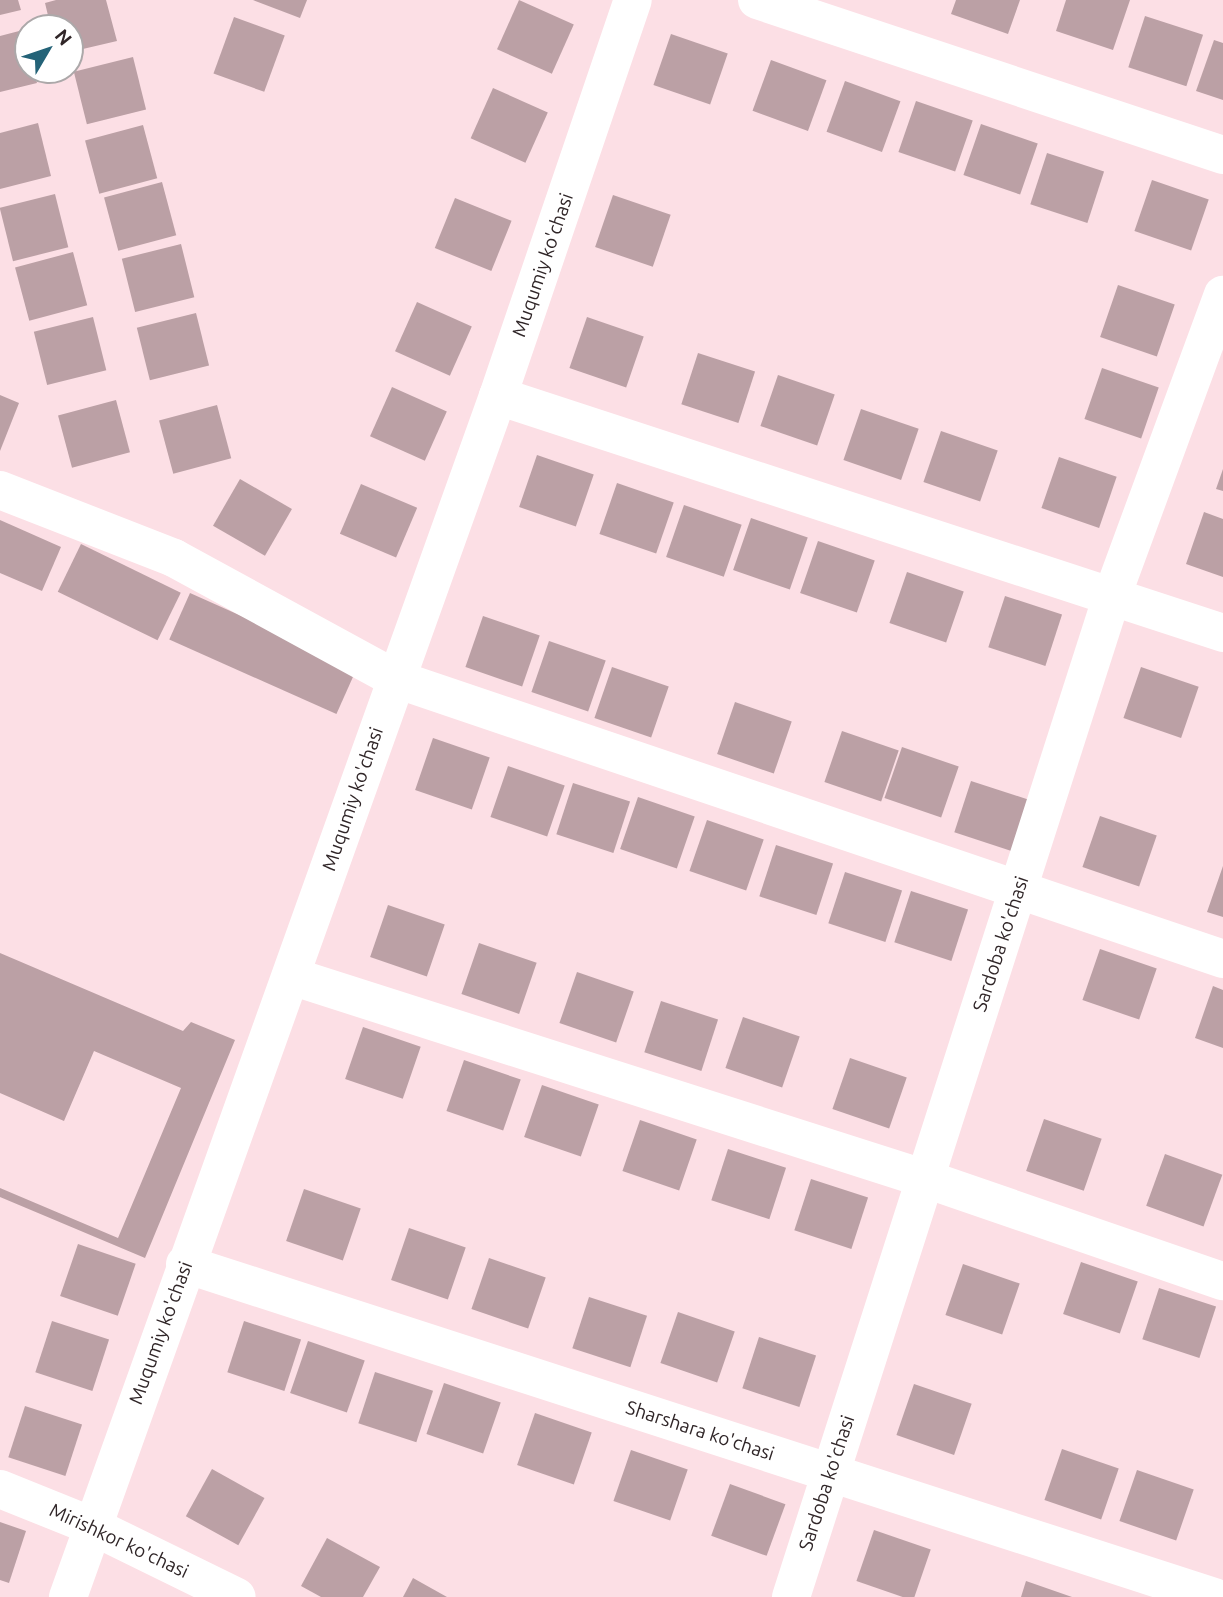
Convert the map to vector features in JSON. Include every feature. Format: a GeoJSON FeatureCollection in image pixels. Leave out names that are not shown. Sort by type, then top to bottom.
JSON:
{"type":"FeatureCollection","features":[{"type":"Feature","properties":{"kind":"street","name":"Muqumiy ko'chasi"},"geometry":{"type":"LineString","coordinates":[[68,1597],[498,396],[633,0]]}},
{"type":"Feature","properties":{"kind":"street"},"geometry":{"type":"LineString","coordinates":[[757,0],[1223,155]]}},
{"type":"Feature","properties":{"kind":"street","name":"Sardoba ko'chasi"},"geometry":{"type":"LineString","coordinates":[[791,1597],[1112,596],[1221,305]]}},
{"type":"Feature","properties":{"kind":"street"},"geometry":{"type":"LineString","coordinates":[[498,396],[1223,633]]}},
{"type":"Feature","properties":{"kind":"street"},"geometry":{"type":"LineString","coordinates":[[0,490],[174,558],[396,679],[1017,892],[1223,959]]}},
{"type":"Feature","properties":{"kind":"street"},"geometry":{"type":"LineString","coordinates":[[291,976],[926,1179],[1223,1281]]}},
{"type":"Feature","properties":{"kind":"street","name":"Sharshara ko'chasi"},"geometry":{"type":"LineString","coordinates":[[186,1264],[1214,1597]]}},
{"type":"Feature","properties":{"kind":"street","name":"Mirishkor ko'chasi"},"geometry":{"type":"LineString","coordinates":[[0,1489],[92,1526],[237,1597]]}},
{"type":"Feature","properties":{"kind":"building"},"geometry":{"type":"Polygon","coordinates":[[[0,0],[18,0],[21,10],[0,15],[0,0]]]}},
{"type":"Feature","properties":{"kind":"building"},"geometry":{"type":"Polygon","coordinates":[[[56,0],[106,0],[117,41],[84,49],[84,14],[48,14],[45,3],[56,0]]]}},
{"type":"Feature","properties":{"kind":"building"},"geometry":{"type":"Polygon","coordinates":[[[253,0],[307,0],[300,18],[253,0]]]}},
{"type":"Feature","properties":{"kind":"building"},"geometry":{"type":"Polygon","coordinates":[[[519,0],[574,24],[552,74],[497,49],[519,0]]]}},
{"type":"Feature","properties":{"kind":"building"},"geometry":{"type":"Polygon","coordinates":[[[956,0],[1020,0],[1008,34],[951,14],[956,0]]]}},
{"type":"Feature","properties":{"kind":"building"},"geometry":{"type":"Polygon","coordinates":[[[1066,0],[1130,0],[1113,50],[1056,31],[1066,0]]]}},
{"type":"Feature","properties":{"kind":"building"},"geometry":{"type":"Polygon","coordinates":[[[1145,16],[1203,35],[1186,86],[1128,67],[1145,16]]]}},
{"type":"Feature","properties":{"kind":"building"},"geometry":{"type":"Polygon","coordinates":[[[234,17],[285,35],[264,92],[213,73],[234,17]]]}},
{"type":"Feature","properties":{"kind":"building"},"geometry":{"type":"Polygon","coordinates":[[[14,32],[14,84],[33,84],[0,92],[0,36],[14,32]]]}},
{"type":"Feature","properties":{"kind":"building"},"geometry":{"type":"Polygon","coordinates":[[[671,34],[728,54],[710,105],[653,85],[671,34]]]}},
{"type":"Feature","properties":{"kind":"building"},"geometry":{"type":"Polygon","coordinates":[[[1214,40],[1223,43],[1223,100],[1196,91],[1214,40]]]}},
{"type":"Feature","properties":{"kind":"building"},"geometry":{"type":"Polygon","coordinates":[[[133,57],[146,109],[87,124],[77,84],[84,84],[84,69],[133,57]]]}},
{"type":"Feature","properties":{"kind":"building"},"geometry":{"type":"Polygon","coordinates":[[[771,60],[826,80],[808,131],[753,111],[771,60]]]}},
{"type":"Feature","properties":{"kind":"building"},"geometry":{"type":"Polygon","coordinates":[[[845,81],[900,101],[882,152],[827,132],[845,81]]]}},
{"type":"Feature","properties":{"kind":"building"},"geometry":{"type":"Polygon","coordinates":[[[493,88],[548,112],[525,163],[471,138],[493,88]]]}},
{"type":"Feature","properties":{"kind":"building"},"geometry":{"type":"Polygon","coordinates":[[[916,101],[973,121],[955,172],[898,152],[916,101]]]}},
{"type":"Feature","properties":{"kind":"building"},"geometry":{"type":"Polygon","coordinates":[[[38,123],[51,176],[0,189],[0,133],[38,123]]]}},
{"type":"Feature","properties":{"kind":"building"},"geometry":{"type":"Polygon","coordinates":[[[981,124],[1038,144],[1020,195],[963,175],[981,124]]]}},
{"type":"Feature","properties":{"kind":"building"},"geometry":{"type":"Polygon","coordinates":[[[143,125],[157,178],[99,194],[85,141],[143,125]]]}},
{"type":"Feature","properties":{"kind":"building"},"geometry":{"type":"Polygon","coordinates":[[[1047,153],[1104,172],[1087,223],[1030,204],[1047,153]]]}},
{"type":"Feature","properties":{"kind":"building"},"geometry":{"type":"Polygon","coordinates":[[[1152,180],[1209,200],[1191,251],[1134,231],[1152,180]]]}},
{"type":"Feature","properties":{"kind":"building"},"geometry":{"type":"Polygon","coordinates":[[[162,182],[176,235],[118,251],[104,198],[162,182]]]}},
{"type":"Feature","properties":{"kind":"building"},"geometry":{"type":"Polygon","coordinates":[[[55,194],[68,247],[13,261],[0,208],[55,194]]]}},
{"type":"Feature","properties":{"kind":"building"},"geometry":{"type":"Polygon","coordinates":[[[613,195],[671,215],[653,267],[595,247],[613,195]]]}},
{"type":"Feature","properties":{"kind":"building"},"geometry":{"type":"Polygon","coordinates":[[[455,198],[512,221],[491,271],[435,248],[455,198]]]}},
{"type":"Feature","properties":{"kind":"building"},"geometry":{"type":"Polygon","coordinates":[[[181,244],[194,297],[135,312],[122,259],[181,244]]]}},
{"type":"Feature","properties":{"kind":"building"},"geometry":{"type":"Polygon","coordinates":[[[73,252],[87,305],[29,321],[15,268],[73,252]]]}},
{"type":"Feature","properties":{"kind":"building"},"geometry":{"type":"Polygon","coordinates":[[[1118,285],[1175,305],[1157,357],[1100,337],[1118,285]]]}},
{"type":"Feature","properties":{"kind":"building"},"geometry":{"type":"Polygon","coordinates":[[[417,302],[472,326],[450,376],[395,351],[417,302]]]}},
{"type":"Feature","properties":{"kind":"building"},"geometry":{"type":"Polygon","coordinates":[[[196,313],[209,365],[150,380],[137,328],[196,313]]]}},
{"type":"Feature","properties":{"kind":"building"},"geometry":{"type":"Polygon","coordinates":[[[93,317],[106,370],[47,385],[34,332],[93,317]]]}},
{"type":"Feature","properties":{"kind":"building"},"geometry":{"type":"Polygon","coordinates":[[[587,317],[644,337],[626,388],[569,368],[587,317]]]}},
{"type":"Feature","properties":{"kind":"building"},"geometry":{"type":"Polygon","coordinates":[[[698,353],[755,372],[738,423],[681,404],[698,353]]]}},
{"type":"Feature","properties":{"kind":"building"},"geometry":{"type":"Polygon","coordinates":[[[1102,368],[1159,388],[1141,439],[1084,419],[1102,368]]]}},
{"type":"Feature","properties":{"kind":"building"},"geometry":{"type":"Polygon","coordinates":[[[778,375],[835,395],[817,446],[760,426],[778,375]]]}},
{"type":"Feature","properties":{"kind":"building"},"geometry":{"type":"Polygon","coordinates":[[[392,387],[447,411],[425,461],[370,436],[392,387]]]}},
{"type":"Feature","properties":{"kind":"building"},"geometry":{"type":"Polygon","coordinates":[[[0,395],[19,403],[0,451],[0,395]]]}},
{"type":"Feature","properties":{"kind":"building"},"geometry":{"type":"Polygon","coordinates":[[[116,400],[130,452],[72,468],[58,416],[116,400]]]}},
{"type":"Feature","properties":{"kind":"building"},"geometry":{"type":"Polygon","coordinates":[[[217,405],[231,458],[173,474],[159,421],[217,405]]]}},
{"type":"Feature","properties":{"kind":"building"},"geometry":{"type":"Polygon","coordinates":[[[861,409],[919,429],[901,480],[843,460],[861,409]]]}},
{"type":"Feature","properties":{"kind":"building"},"geometry":{"type":"Polygon","coordinates":[[[941,431],[998,451],[980,502],[923,482],[941,431]]]}},
{"type":"Feature","properties":{"kind":"building"},"geometry":{"type":"Polygon","coordinates":[[[537,455],[594,475],[576,527],[519,507],[537,455]]]}},
{"type":"Feature","properties":{"kind":"building"},"geometry":{"type":"Polygon","coordinates":[[[1059,457],[1117,477],[1099,528],[1041,508],[1059,457]]]}},
{"type":"Feature","properties":{"kind":"building"},"geometry":{"type":"Polygon","coordinates":[[[1223,469],[1223,491],[1216,489],[1223,469]]]}},
{"type":"Feature","properties":{"kind":"building"},"geometry":{"type":"Polygon","coordinates":[[[240,479],[292,509],[265,556],[213,526],[240,479]]]}},
{"type":"Feature","properties":{"kind":"building"},"geometry":{"type":"Polygon","coordinates":[[[617,483],[674,503],[656,554],[599,534],[617,483]]]}},
{"type":"Feature","properties":{"kind":"building"},"geometry":{"type":"Polygon","coordinates":[[[361,484],[417,508],[396,558],[340,534],[361,484]]]}},
{"type":"Feature","properties":{"kind":"building"},"geometry":{"type":"Polygon","coordinates":[[[684,505],[742,525],[724,577],[666,557],[684,505]]]}},
{"type":"Feature","properties":{"kind":"building"},"geometry":{"type":"Polygon","coordinates":[[[1204,512],[1223,519],[1223,577],[1186,564],[1204,512]]]}},
{"type":"Feature","properties":{"kind":"building"},"geometry":{"type":"Polygon","coordinates":[[[751,518],[808,538],[790,590],[733,570],[751,518]]]}},
{"type":"Feature","properties":{"kind":"building"},"geometry":{"type":"Polygon","coordinates":[[[0,520],[61,547],[42,591],[0,573],[0,520]]]}},
{"type":"Feature","properties":{"kind":"building"},"geometry":{"type":"Polygon","coordinates":[[[818,541],[875,561],[857,613],[800,593],[818,541]]]}},
{"type":"Feature","properties":{"kind":"building"},"geometry":{"type":"Polygon","coordinates":[[[81,544],[181,593],[158,640],[58,592],[81,544]]]}},
{"type":"Feature","properties":{"kind":"building"},"geometry":{"type":"Polygon","coordinates":[[[907,572],[964,592],[946,643],[889,623],[907,572]]]}},
{"type":"Feature","properties":{"kind":"building"},"geometry":{"type":"Polygon","coordinates":[[[190,593],[357,667],[336,714],[169,640],[190,593]]]}},
{"type":"Feature","properties":{"kind":"building"},"geometry":{"type":"Polygon","coordinates":[[[1005,596],[1062,615],[1045,666],[988,647],[1005,596]]]}},
{"type":"Feature","properties":{"kind":"building"},"geometry":{"type":"Polygon","coordinates":[[[483,616],[540,636],[522,687],[465,667],[483,616]]]}},
{"type":"Feature","properties":{"kind":"building"},"geometry":{"type":"Polygon","coordinates":[[[549,641],[606,661],[588,712],[531,692],[549,641]]]}},
{"type":"Feature","properties":{"kind":"building"},"geometry":{"type":"Polygon","coordinates":[[[612,667],[669,687],[651,738],[594,718],[612,667]]]}},
{"type":"Feature","properties":{"kind":"building"},"geometry":{"type":"Polygon","coordinates":[[[1141,667],[1199,687],[1181,738],[1123,718],[1141,667]]]}},
{"type":"Feature","properties":{"kind":"building"},"geometry":{"type":"Polygon","coordinates":[[[735,702],[792,722],[774,774],[717,754],[735,702]]]}},
{"type":"Feature","properties":{"kind":"building"},"geometry":{"type":"Polygon","coordinates":[[[842,731],[899,751],[881,802],[824,782],[842,731]]]}},
{"type":"Feature","properties":{"kind":"building"},"geometry":{"type":"Polygon","coordinates":[[[433,738],[490,758],[472,810],[415,790],[433,738]]]}},
{"type":"Feature","properties":{"kind":"building"},"geometry":{"type":"Polygon","coordinates":[[[902,747],[959,767],[941,818],[884,798],[902,747]]]}},
{"type":"Feature","properties":{"kind":"building"},"geometry":{"type":"Polygon","coordinates":[[[508,766],[565,786],[547,837],[490,817],[508,766]]]}},
{"type":"Feature","properties":{"kind":"building"},"geometry":{"type":"Polygon","coordinates":[[[971,781],[1028,800],[1011,851],[954,832],[971,781]]]}},
{"type":"Feature","properties":{"kind":"building"},"geometry":{"type":"Polygon","coordinates":[[[573,783],[630,802],[613,853],[556,834],[573,783]]]}},
{"type":"Feature","properties":{"kind":"building"},"geometry":{"type":"Polygon","coordinates":[[[638,797],[695,817],[677,869],[620,849],[638,797]]]}},
{"type":"Feature","properties":{"kind":"building"},"geometry":{"type":"Polygon","coordinates":[[[1100,816],[1157,836],[1139,887],[1082,867],[1100,816]]]}},
{"type":"Feature","properties":{"kind":"building"},"geometry":{"type":"Polygon","coordinates":[[[707,820],[764,840],[746,891],[689,871],[707,820]]]}},
{"type":"Feature","properties":{"kind":"building"},"geometry":{"type":"Polygon","coordinates":[[[776,845],[833,864],[816,915],[759,896],[776,845]]]}},
{"type":"Feature","properties":{"kind":"building"},"geometry":{"type":"Polygon","coordinates":[[[1223,866],[1223,917],[1207,912],[1223,866]]]}},
{"type":"Feature","properties":{"kind":"building"},"geometry":{"type":"Polygon","coordinates":[[[845,872],[902,891],[885,942],[828,923],[845,872]]]}},
{"type":"Feature","properties":{"kind":"building"},"geometry":{"type":"Polygon","coordinates":[[[911,891],[968,910],[951,961],[894,942],[911,891]]]}},
{"type":"Feature","properties":{"kind":"building"},"geometry":{"type":"Polygon","coordinates":[[[388,905],[445,925],[427,977],[370,957],[388,905]]]}},
{"type":"Feature","properties":{"kind":"building"},"geometry":{"type":"Polygon","coordinates":[[[479,943],[537,963],[519,1014],[461,994],[479,943]]]}},
{"type":"Feature","properties":{"kind":"building"},"geometry":{"type":"Polygon","coordinates":[[[1100,949],[1157,969],[1139,1020],[1082,1000],[1100,949]]]}},
{"type":"Feature","properties":{"kind":"building"},"geometry":{"type":"Polygon","coordinates":[[[0,953],[183,1031],[191,1022],[235,1040],[145,1258],[0,1197],[0,1188],[118,1238],[181,1088],[94,1051],[64,1121],[0,1093],[0,953]]]}},
{"type":"Feature","properties":{"kind":"building"},"geometry":{"type":"Polygon","coordinates":[[[577,972],[634,992],[616,1043],[559,1023],[577,972]]]}},
{"type":"Feature","properties":{"kind":"building"},"geometry":{"type":"Polygon","coordinates":[[[1213,986],[1223,990],[1223,1048],[1195,1038],[1213,986]]]}},
{"type":"Feature","properties":{"kind":"building"},"geometry":{"type":"Polygon","coordinates":[[[661,1001],[718,1020],[701,1071],[644,1052],[661,1001]]]}},
{"type":"Feature","properties":{"kind":"building"},"geometry":{"type":"Polygon","coordinates":[[[743,1017],[800,1037],[782,1088],[725,1068],[743,1017]]]}},
{"type":"Feature","properties":{"kind":"building"},"geometry":{"type":"Polygon","coordinates":[[[363,1027],[421,1047],[403,1099],[345,1079],[363,1027]]]}},
{"type":"Feature","properties":{"kind":"building"},"geometry":{"type":"Polygon","coordinates":[[[850,1058],[907,1078],[889,1129],[832,1109],[850,1058]]]}},
{"type":"Feature","properties":{"kind":"building"},"geometry":{"type":"Polygon","coordinates":[[[464,1060],[521,1080],[503,1131],[446,1111],[464,1060]]]}},
{"type":"Feature","properties":{"kind":"building"},"geometry":{"type":"Polygon","coordinates":[[[542,1085],[599,1105],[581,1157],[524,1137],[542,1085]]]}},
{"type":"Feature","properties":{"kind":"building"},"geometry":{"type":"Polygon","coordinates":[[[1044,1119],[1102,1139],[1084,1191],[1026,1171],[1044,1119]]]}},
{"type":"Feature","properties":{"kind":"building"},"geometry":{"type":"Polygon","coordinates":[[[640,1120],[697,1140],[679,1191],[622,1171],[640,1120]]]}},
{"type":"Feature","properties":{"kind":"building"},"geometry":{"type":"Polygon","coordinates":[[[728,1149],[786,1168],[769,1219],[711,1200],[728,1149]]]}},
{"type":"Feature","properties":{"kind":"building"},"geometry":{"type":"Polygon","coordinates":[[[1165,1154],[1222,1175],[1204,1227],[1146,1206],[1165,1154]]]}},
{"type":"Feature","properties":{"kind":"building"},"geometry":{"type":"Polygon","coordinates":[[[811,1179],[868,1198],[851,1249],[794,1230],[811,1179]]]}},
{"type":"Feature","properties":{"kind":"building"},"geometry":{"type":"Polygon","coordinates":[[[304,1189],[361,1209],[343,1261],[286,1241],[304,1189]]]}},
{"type":"Feature","properties":{"kind":"building"},"geometry":{"type":"Polygon","coordinates":[[[409,1228],[466,1248],[448,1300],[391,1280],[409,1228]]]}},
{"type":"Feature","properties":{"kind":"building"},"geometry":{"type":"Polygon","coordinates":[[[78,1244],[136,1264],[118,1316],[60,1296],[78,1244]]]}},
{"type":"Feature","properties":{"kind":"building"},"geometry":{"type":"Polygon","coordinates":[[[489,1258],[546,1278],[528,1329],[471,1309],[489,1258]]]}},
{"type":"Feature","properties":{"kind":"building"},"geometry":{"type":"Polygon","coordinates":[[[1081,1262],[1138,1282],[1120,1334],[1063,1314],[1081,1262]]]}},
{"type":"Feature","properties":{"kind":"building"},"geometry":{"type":"Polygon","coordinates":[[[963,1264],[1020,1284],[1002,1335],[945,1315],[963,1264]]]}},
{"type":"Feature","properties":{"kind":"building"},"geometry":{"type":"Polygon","coordinates":[[[1159,1288],[1216,1307],[1199,1358],[1142,1339],[1159,1288]]]}},
{"type":"Feature","properties":{"kind":"building"},"geometry":{"type":"Polygon","coordinates":[[[589,1297],[647,1316],[630,1367],[572,1348],[589,1297]]]}},
{"type":"Feature","properties":{"kind":"building"},"geometry":{"type":"Polygon","coordinates":[[[678,1312],[735,1332],[717,1383],[660,1363],[678,1312]]]}},
{"type":"Feature","properties":{"kind":"building"},"geometry":{"type":"Polygon","coordinates":[[[52,1321],[109,1340],[92,1391],[35,1372],[52,1321]]]}},
{"type":"Feature","properties":{"kind":"building"},"geometry":{"type":"Polygon","coordinates":[[[244,1321],[301,1340],[284,1391],[227,1372],[244,1321]]]}},
{"type":"Feature","properties":{"kind":"building"},"geometry":{"type":"Polygon","coordinates":[[[759,1337],[816,1356],[799,1407],[742,1388],[759,1337]]]}},
{"type":"Feature","properties":{"kind":"building"},"geometry":{"type":"Polygon","coordinates":[[[308,1341],[365,1361],[347,1413],[290,1393],[308,1341]]]}},
{"type":"Feature","properties":{"kind":"building"},"geometry":{"type":"Polygon","coordinates":[[[375,1372],[433,1391],[416,1442],[358,1423],[375,1372]]]}},
{"type":"Feature","properties":{"kind":"building"},"geometry":{"type":"Polygon","coordinates":[[[444,1383],[501,1403],[483,1454],[426,1434],[444,1383]]]}},
{"type":"Feature","properties":{"kind":"building"},"geometry":{"type":"Polygon","coordinates":[[[914,1384],[972,1404],[954,1455],[896,1435],[914,1384]]]}},
{"type":"Feature","properties":{"kind":"building"},"geometry":{"type":"Polygon","coordinates":[[[25,1406],[82,1425],[65,1476],[8,1457],[25,1406]]]}},
{"type":"Feature","properties":{"kind":"building"},"geometry":{"type":"Polygon","coordinates":[[[535,1413],[592,1433],[574,1485],[517,1465],[535,1413]]]}},
{"type":"Feature","properties":{"kind":"building"},"geometry":{"type":"Polygon","coordinates":[[[1062,1449],[1119,1469],[1101,1520],[1044,1500],[1062,1449]]]}},
{"type":"Feature","properties":{"kind":"building"},"geometry":{"type":"Polygon","coordinates":[[[631,1450],[688,1470],[670,1521],[613,1501],[631,1450]]]}},
{"type":"Feature","properties":{"kind":"building"},"geometry":{"type":"Polygon","coordinates":[[[212,1469],[264,1498],[238,1545],[186,1516],[212,1469]]]}},
{"type":"Feature","properties":{"kind":"building"},"geometry":{"type":"Polygon","coordinates":[[[1137,1470],[1194,1490],[1176,1541],[1119,1521],[1137,1470]]]}},
{"type":"Feature","properties":{"kind":"building"},"geometry":{"type":"Polygon","coordinates":[[[730,1484],[785,1504],[767,1556],[711,1536],[730,1484]]]}},
{"type":"Feature","properties":{"kind":"building"},"geometry":{"type":"Polygon","coordinates":[[[0,1522],[26,1531],[9,1583],[0,1580],[0,1522]]]}},
{"type":"Feature","properties":{"kind":"building"},"geometry":{"type":"Polygon","coordinates":[[[874,1530],[931,1550],[914,1597],[903,1597],[856,1581],[874,1530]]]}},
{"type":"Feature","properties":{"kind":"building"},"geometry":{"type":"Polygon","coordinates":[[[327,1538],[380,1567],[363,1597],[321,1597],[301,1586],[327,1538]]]}},
{"type":"Feature","properties":{"kind":"building"},"geometry":{"type":"Polygon","coordinates":[[[413,1578],[447,1597],[403,1597],[413,1578]]]}},
{"type":"Feature","properties":{"kind":"building"},"geometry":{"type":"Polygon","coordinates":[[[1026,1581],[1072,1597],[1021,1597],[1026,1581]]]}}]}
